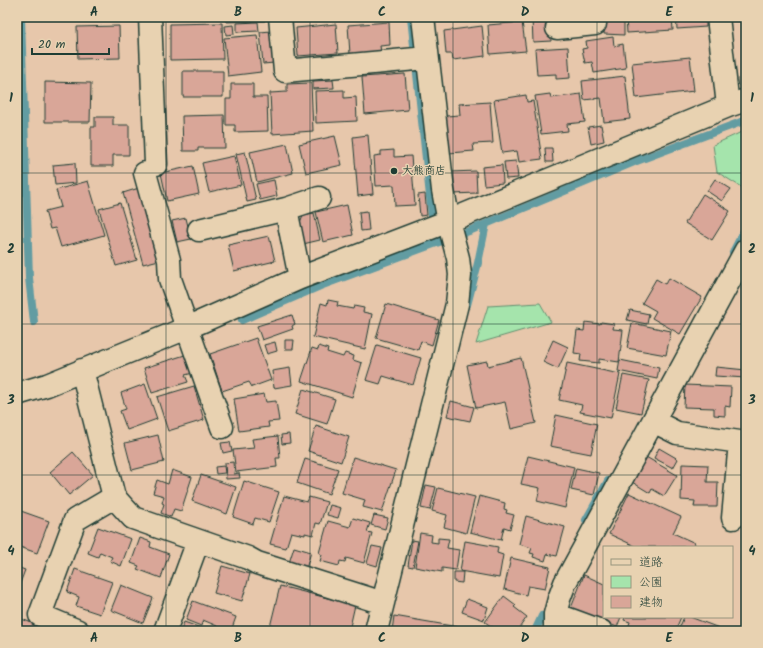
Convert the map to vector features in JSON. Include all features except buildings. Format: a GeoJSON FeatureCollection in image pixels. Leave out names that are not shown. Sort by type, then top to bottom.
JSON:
{"type":"FeatureCollection","features":[{"type":"Feature","properties":{"kind":"street"},"geometry":{"type":"LineString","coordinates":[[150,17],[150,169],[169,260],[170,279],[222,427]]}},
{"type":"Feature","properties":{"kind":"street"},"geometry":{"type":"LineString","coordinates":[[280,17],[285,71],[420,59]]}},
{"type":"Feature","properties":{"kind":"street"},"geometry":{"type":"LineString","coordinates":[[376,631],[457,304],[460,275],[458,258],[451,232],[443,190],[420,59],[423,17]]}},
{"type":"Feature","properties":{"kind":"street"},"geometry":{"type":"LineString","coordinates":[[17,394],[47,385],[187,328],[300,278],[451,232],[737,103],[718,17]]}},
{"type":"Feature","properties":{"kind":"street"},"geometry":{"type":"LineString","coordinates":[[199,230],[286,209],[319,198]]}},
{"type":"Feature","properties":{"kind":"street"},"geometry":{"type":"LineString","coordinates":[[286,209],[300,278]]}},
{"type":"Feature","properties":{"kind":"street"},"geometry":{"type":"LineString","coordinates":[[601,631],[555,622],[559,599],[565,584],[746,250]]}},
{"type":"Feature","properties":{"kind":"street"},"geometry":{"type":"LineString","coordinates":[[82,370],[114,497],[133,518],[248,558],[257,563],[382,603]]}},
{"type":"Feature","properties":{"kind":"street"},"geometry":{"type":"LineString","coordinates":[[653,421],[677,434],[740,442],[732,518]]}},
{"type":"Feature","properties":{"kind":"street"},"geometry":{"type":"LineString","coordinates":[[78,631],[40,615],[75,520],[114,497]]}},
{"type":"Feature","properties":{"kind":"street"},"geometry":{"type":"LineString","coordinates":[[165,631],[198,540]]}},
{"type":"Feature","properties":{"kind":"green space"},"geometry":{"type":"Polygon","coordinates":[[[746,130],[746,190],[717,172],[713,145],[746,130]]]}},
{"type":"Feature","properties":{"kind":"green space"},"geometry":{"type":"Polygon","coordinates":[[[540,303],[551,322],[476,344],[488,306],[540,303]]]}},
{"type":"Feature","properties":{"kind":"waterway"},"geometry":{"type":"LineString","coordinates":[[21,17],[29,278],[34,322]]}},
{"type":"Feature","properties":{"kind":"waterway"},"geometry":{"type":"LineString","coordinates":[[411,17],[432,215]]}},
{"type":"Feature","properties":{"kind":"waterway"},"geometry":{"type":"LineString","coordinates":[[242,320],[320,286],[469,231],[634,162],[746,121]]}},
{"type":"Feature","properties":{"kind":"waterway"},"geometry":{"type":"LineString","coordinates":[[467,305],[486,224]]}},
{"type":"Feature","properties":{"kind":"waterway"},"geometry":{"type":"LineString","coordinates":[[733,252],[746,227]]}},
{"type":"Feature","properties":{"kind":"waterway"},"geometry":{"type":"LineString","coordinates":[[586,520],[608,481]]}},
{"type":"Feature","properties":{"kind":"waterway"},"geometry":{"type":"LineString","coordinates":[[535,631],[542,616]]}},
{"type":"Feature","properties":{"kind":"place","name":"大熊商店"},"geometry":{"type":"Point","coordinates":[394,171]}}]}
